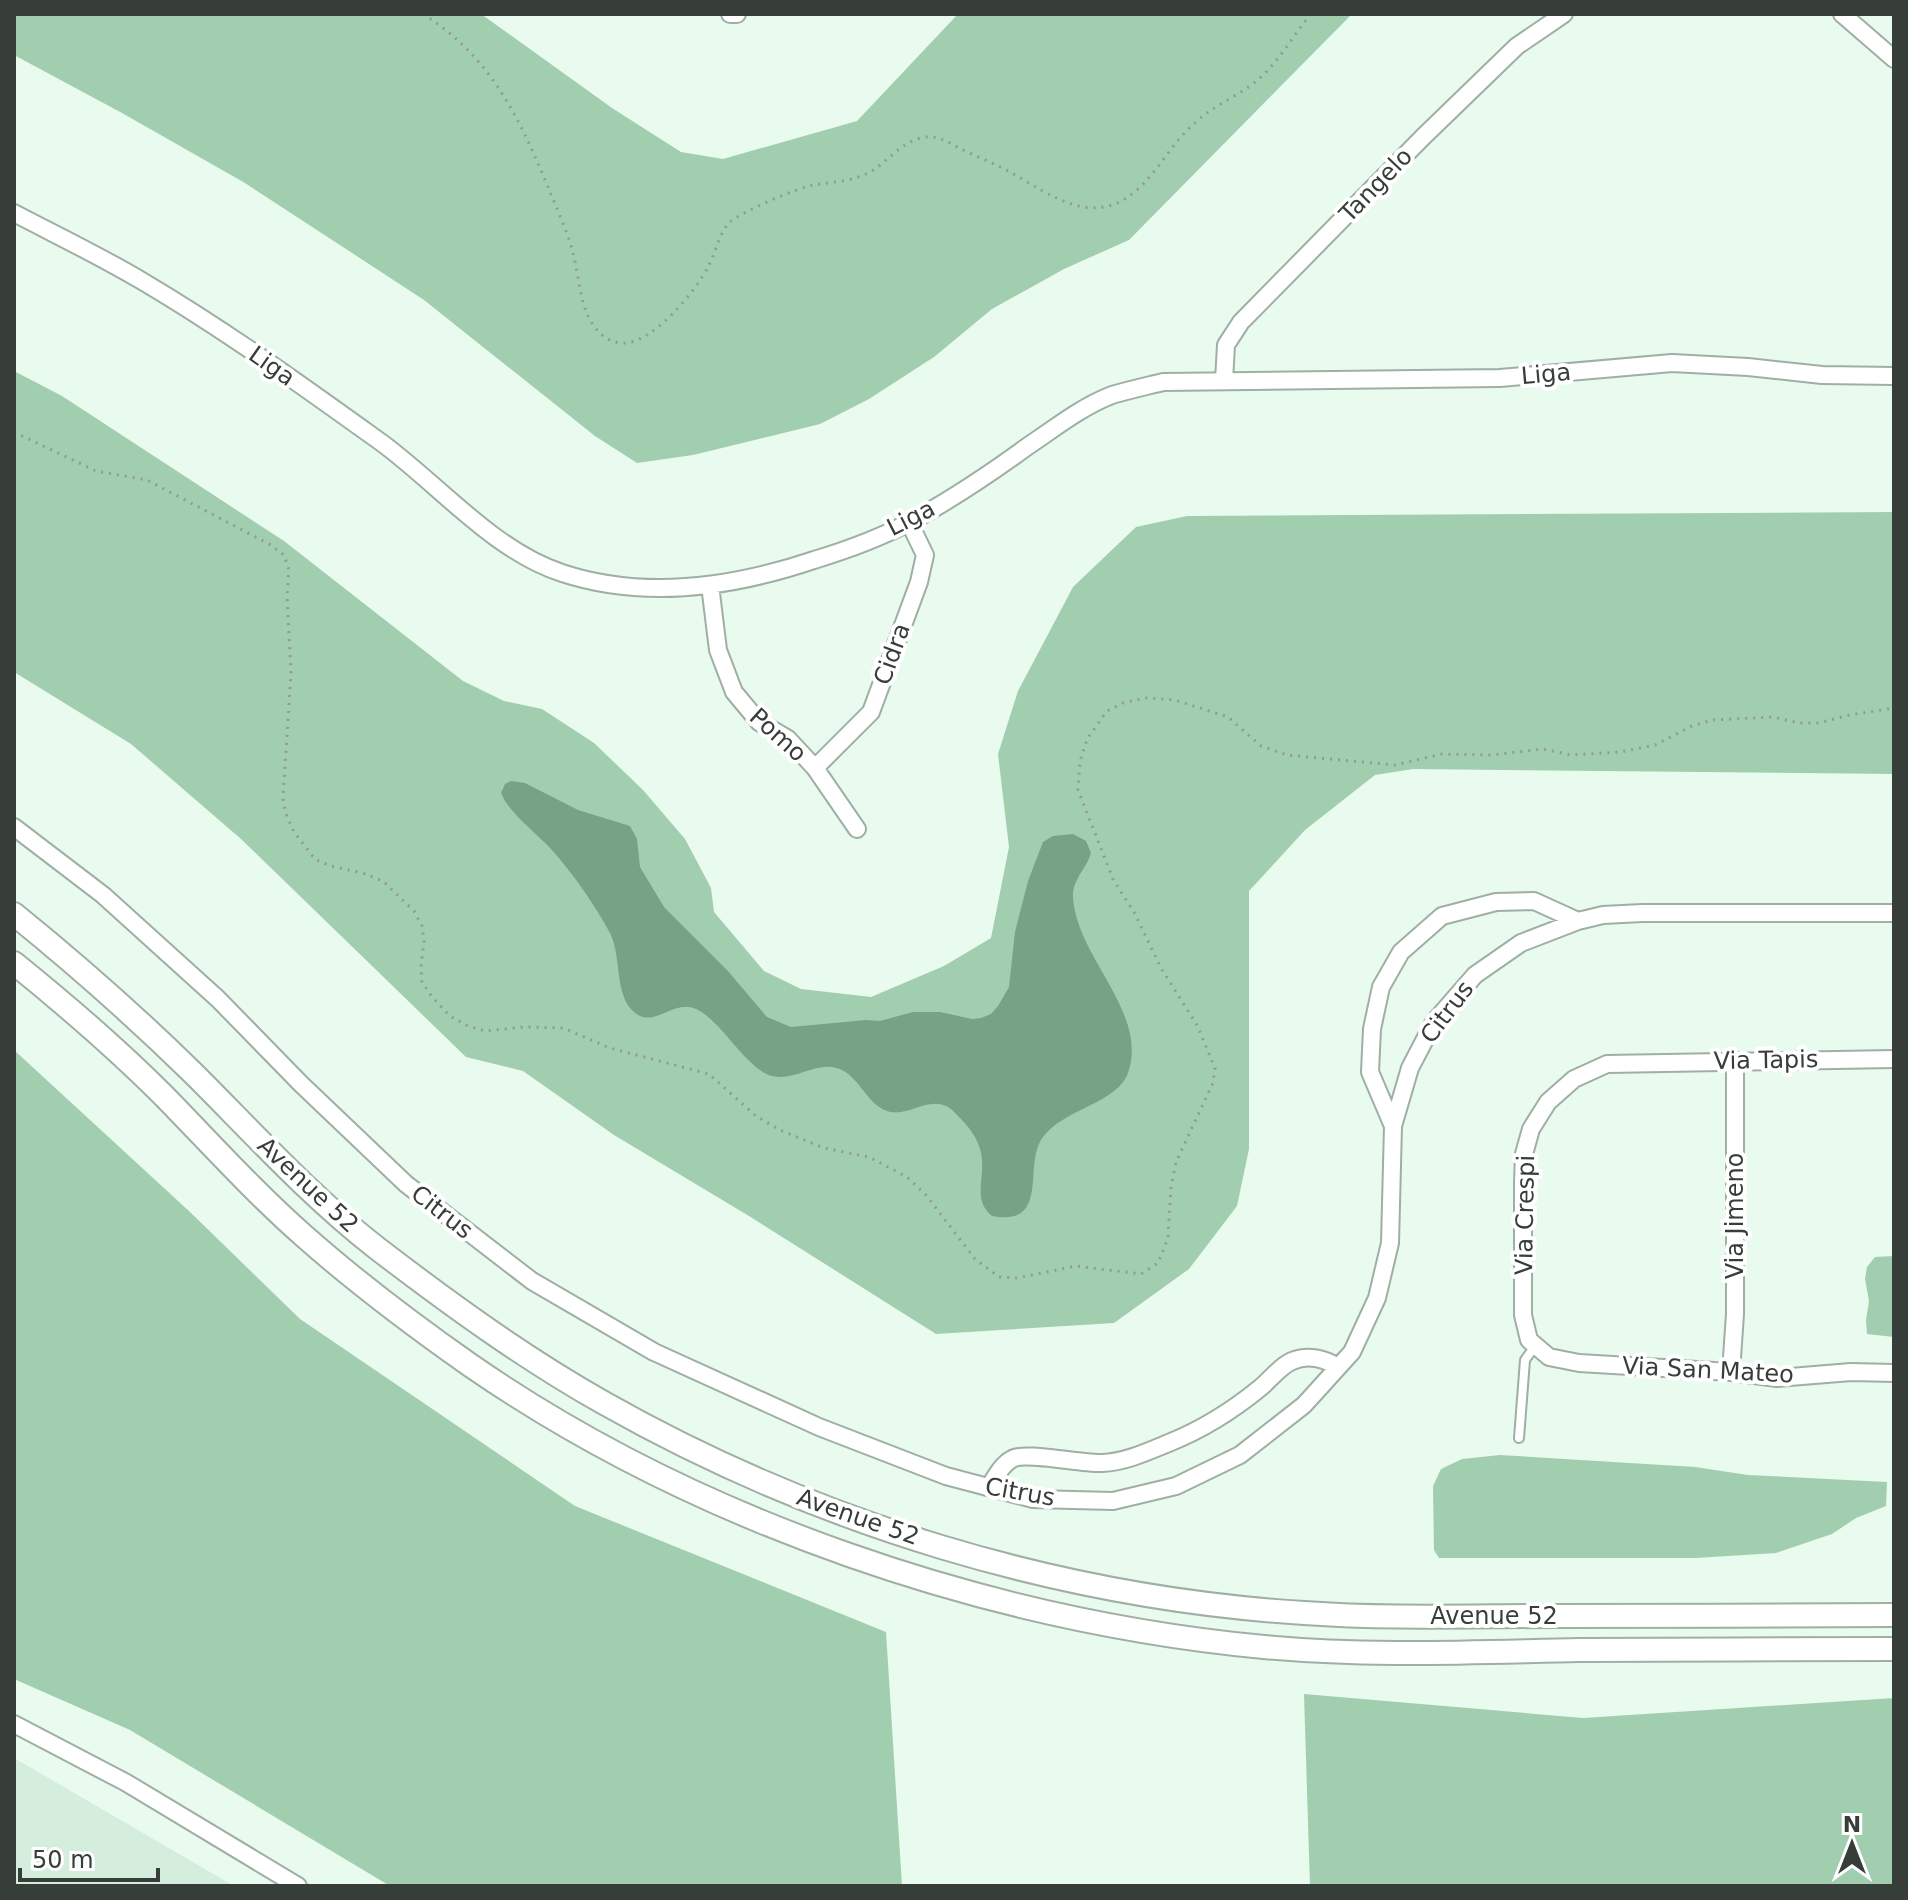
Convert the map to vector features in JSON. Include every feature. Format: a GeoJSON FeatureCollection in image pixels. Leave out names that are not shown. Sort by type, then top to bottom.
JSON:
{"type":"FeatureCollection","features":[{"type":"Feature","properties":{"kind":"main road","name":"Avenue 52"},"geometry":{"type":"LineString","coordinates":[[14,914],[133,1016],[312,1194],[385,1254],[520,1353],[603,1403],[691,1449],[778,1488],[883,1528],[993,1561],[1111,1589],[1301,1613],[1387,1617],[1894,1615]]}},
{"type":"Feature","properties":{"kind":"main road","name":"Avenue 52"},"geometry":{"type":"LineString","coordinates":[[14,963],[103,1038],[163,1095],[235,1172],[307,1239],[471,1366],[566,1426],[681,1484],[798,1537],[921,1579],[1058,1614],[1154,1634],[1267,1647],[1395,1654],[1894,1649]]}},
{"type":"Feature","properties":{"kind":"main road"},"geometry":{"type":"LineString","coordinates":[[1780,1649],[1825,1636],[1894,1636]]}},
{"type":"Feature","properties":{"kind":"street"},"geometry":{"type":"LineString","coordinates":[[730,14],[737,14]]}},
{"type":"Feature","properties":{"kind":"street","name":"Tangelo"},"geometry":{"type":"LineString","coordinates":[[1224,381],[1226,345],[1241,322],[1517,46],[1564,14]]}},
{"type":"Feature","properties":{"kind":"street"},"geometry":{"type":"LineString","coordinates":[[1842,14],[1894,59]]}},
{"type":"Feature","properties":{"kind":"street","name":"Liga"},"geometry":{"type":"LineString","coordinates":[[14,213],[141,280],[228,336],[386,446],[522,555],[560,573],[606,584],[658,589],[759,577],[815,560],[909,522],[984,476],[1070,416],[1111,396],[1163,382],[1500,378],[1672,363],[1822,375],[1894,376]]}},
{"type":"Feature","properties":{"kind":"street","name":"Cidra"},"geometry":{"type":"LineString","coordinates":[[815,768],[871,712],[919,582],[925,555],[909,522]]}},
{"type":"Feature","properties":{"kind":"street","name":"Pomo"},"geometry":{"type":"LineString","coordinates":[[710,585],[718,650],[734,692],[759,722],[788,739],[815,768],[857,829]]}},
{"type":"Feature","properties":{"kind":"street","name":"Citrus"},"geometry":{"type":"LineString","coordinates":[[14,827],[103,895],[218,999],[406,1184],[532,1281],[654,1352],[833,1433],[946,1476],[1033,1499],[1113,1501],[1176,1486],[1240,1455],[1304,1405],[1352,1352],[1377,1298],[1390,1243],[1393,1126],[1410,1068],[1434,1022],[1475,975],[1521,943],[1578,921],[1603,915],[1894,913]]}},
{"type":"Feature","properties":{"kind":"street"},"geometry":{"type":"LineString","coordinates":[[1393,1126],[1370,1072],[1372,1029],[1381,987],[1401,952],[1442,916],[1496,902],[1534,901],[1578,921]]}},
{"type":"Feature","properties":{"kind":"street","name":"Via Tapis"},"geometry":{"type":"LineString","coordinates":[[1639,1061],[1894,1059]]}},
{"type":"Feature","properties":{"kind":"street","name":"Via Jimeno"},"geometry":{"type":"LineString","coordinates":[[1731,1372],[1735,1314],[1735,1060]]}},
{"type":"Feature","properties":{"kind":"street","name":"Via Crespi"},"geometry":{"type":"LineString","coordinates":[[1532,1342],[1523,1315],[1524,1154],[1531,1129],[1548,1102],[1574,1079],[1607,1064],[1639,1061]]}},
{"type":"Feature","properties":{"kind":"street","name":"Via San Mateo"},"geometry":{"type":"LineString","coordinates":[[1532,1342],[1549,1357],[1579,1363],[1731,1372],[1777,1378],[1851,1372],[1894,1373]]}},
{"type":"Feature","properties":{"kind":"street"},"geometry":{"type":"LineString","coordinates":[[989,1487],[1012,1458],[1026,1455],[1079,1463],[1105,1463],[1138,1456],[1177,1440],[1215,1420],[1292,1361],[1325,1359],[1338,1367]]}},
{"type":"Feature","properties":{"kind":"street"},"geometry":{"type":"LineString","coordinates":[[14,1724],[125,1782],[298,1886]]}},
{"type":"Feature","properties":{"kind":"lane"},"geometry":{"type":"LineString","coordinates":[[1519,1438],[1525,1360],[1532,1342]]}},
{"type":"Feature","properties":{"kind":"path"},"geometry":{"type":"LineString","coordinates":[[423,14],[444,27],[467,48],[493,78],[509,103],[535,156],[572,248],[586,312],[594,328],[607,339],[622,343],[635,342],[659,327],[698,284],[731,222],[809,186],[869,173],[915,139],[933,136],[941,139],[1071,205],[1101,208],[1119,204],[1158,168],[1174,143],[1198,120],[1262,76],[1287,50],[1311,14]]}},
{"type":"Feature","properties":{"kind":"path"},"geometry":{"type":"LineString","coordinates":[[14,432],[96,471],[147,480],[256,536],[284,555],[289,570],[287,596],[291,673],[283,799],[286,814],[303,847],[315,859],[383,881],[414,911],[422,926],[424,941],[422,982],[450,1016],[485,1031],[524,1027],[563,1028],[610,1048],[709,1074],[756,1116],[780,1130],[824,1148],[869,1157],[907,1177],[926,1195],[975,1259],[999,1277],[1029,1276],[1076,1266],[1141,1274],[1158,1263],[1168,1238],[1176,1162],[1213,1083],[1215,1068],[1197,1025],[1161,968],[1135,914],[1113,879],[1078,790],[1080,761],[1087,739],[1107,711],[1123,703],[1146,698],[1175,700],[1228,717],[1261,746],[1287,755],[1395,765],[1442,754],[1492,755],[1543,749],[1571,755],[1620,752],[1655,745],[1692,726],[1712,720],[1773,717],[1799,723],[1818,723],[1894,708]]}},
{"type":"Feature","properties":{"kind":"shaded area"},"geometry":{"type":"Polygon","coordinates":[[[14,14],[481,14],[612,108],[681,152],[723,159],[857,121],[958,14],[1352,14],[1129,240],[1064,269],[992,309],[934,357],[869,399],[820,424],[693,455],[637,463],[595,436],[424,300],[245,183],[14,55],[14,14]]]}},
{"type":"Feature","properties":{"kind":"shaded area"},"geometry":{"type":"Polygon","coordinates":[[[14,371],[62,396],[284,541],[463,681],[504,701],[542,709],[594,743],[643,790],[685,839],[711,888],[714,912],[764,971],[801,989],[871,997],[944,966],[991,938],[1009,847],[998,754],[1018,691],[1073,587],[1136,527],[1187,516],[1894,512],[1894,774],[1413,769],[1375,775],[1305,830],[1249,891],[1249,1149],[1237,1206],[1189,1269],[1114,1323],[936,1334],[614,1135],[523,1071],[466,1057],[241,839],[131,744],[14,672],[14,371]]]}},
{"type":"Feature","properties":{"kind":"shaded area"},"geometry":{"type":"Polygon","coordinates":[[[511,781],[525,783],[578,810],[630,826],[637,839],[640,867],[664,907],[727,970],[767,1017],[791,1027],[880,1021],[913,1012],[940,1012],[972,1019],[991,1014],[1009,987],[1015,932],[1028,881],[1043,842],[1053,836],[1073,834],[1086,841],[1091,853],[1073,891],[1077,919],[1129,1028],[1132,1050],[1128,1073],[1111,1093],[1047,1132],[1039,1144],[1028,1205],[1021,1213],[1009,1217],[992,1216],[981,1197],[982,1160],[978,1142],[948,1107],[931,1104],[902,1112],[887,1111],[872,1101],[855,1080],[841,1069],[824,1067],[780,1077],[762,1072],[706,1015],[696,1009],[680,1007],[649,1018],[634,1012],[624,996],[610,933],[568,869],[505,801],[501,793],[505,784],[511,781]]]}},
{"type":"Feature","properties":{"kind":"shaded area"},"geometry":{"type":"Polygon","coordinates":[[[14,1050],[190,1212],[300,1319],[575,1506],[886,1632],[902,1886],[390,1886],[130,1730],[14,1679],[14,1050]]]}},
{"type":"Feature","properties":{"kind":"shaded area"},"geometry":{"type":"Polygon","coordinates":[[[1894,1256],[1894,1337],[1867,1334],[1867,1267],[1875,1257],[1894,1256]]]}},
{"type":"Feature","properties":{"kind":"shaded area"},"geometry":{"type":"Polygon","coordinates":[[[1500,1455],[1695,1467],[1748,1475],[1887,1482],[1886,1506],[1856,1518],[1832,1534],[1776,1553],[1696,1558],[1439,1558],[1434,1550],[1433,1486],[1441,1469],[1462,1459],[1500,1455]]]}},
{"type":"Feature","properties":{"kind":"shaded area"},"geometry":{"type":"Polygon","coordinates":[[[1304,1694],[1583,1718],[1894,1698],[1894,1886],[1310,1886],[1304,1694]]]}},
{"type":"Feature","properties":{"kind":"shaded area"},"geometry":{"type":"Polygon","coordinates":[[[14,1758],[234,1886],[14,1886],[14,1758]]]}}]}
